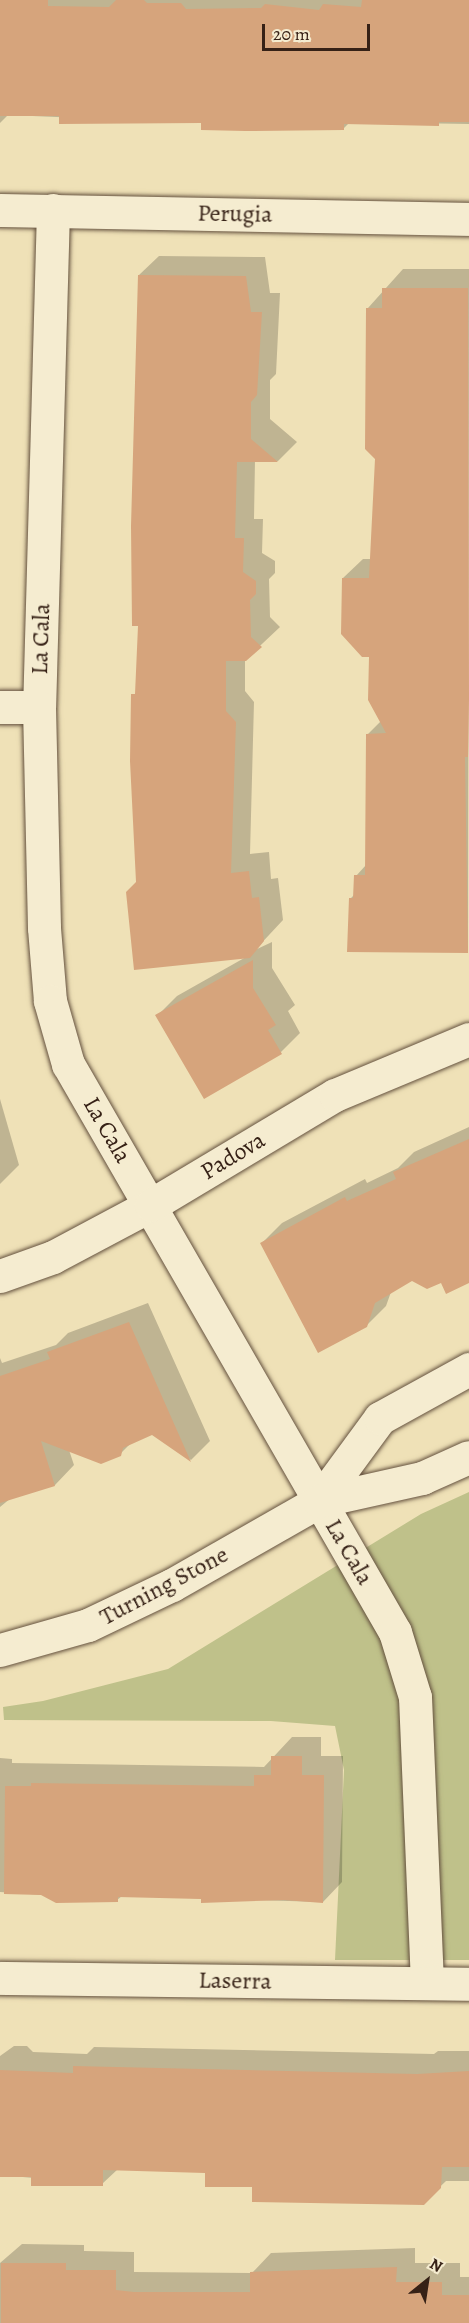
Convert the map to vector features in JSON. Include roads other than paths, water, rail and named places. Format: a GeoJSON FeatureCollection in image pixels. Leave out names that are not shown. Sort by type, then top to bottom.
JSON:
{"type":"FeatureCollection","features":[{"type":"Feature","properties":{"kind":"street","name":"Perugia"},"geometry":{"type":"LineString","coordinates":[[0,210],[469,219]]}},
{"type":"Feature","properties":{"kind":"street","name":"La Cala"},"geometry":{"type":"LineString","coordinates":[[52,210],[39,707],[44,928],[50,1001],[68,1064],[395,1632],[415,1697],[427,1983]]}},
{"type":"Feature","properties":{"kind":"street"},"geometry":{"type":"LineString","coordinates":[[0,707],[39,707]]}},
{"type":"Feature","properties":{"kind":"street","name":"Padova"},"geometry":{"type":"LineString","coordinates":[[0,1276],[53,1257],[151,1205],[335,1095],[469,1039]]}},
{"type":"Feature","properties":{"kind":"street","name":"Turning Stone"},"geometry":{"type":"LineString","coordinates":[[319,1501],[380,1418],[469,1369]]}},
{"type":"Feature","properties":{"kind":"street","name":"Turning Stone"},"geometry":{"type":"LineString","coordinates":[[0,1650],[88,1625],[172,1585],[319,1501],[422,1478],[469,1456]]}},
{"type":"Feature","properties":{"kind":"street","name":"Laserra"},"geometry":{"type":"LineString","coordinates":[[0,1978],[469,1984]]}}]}
